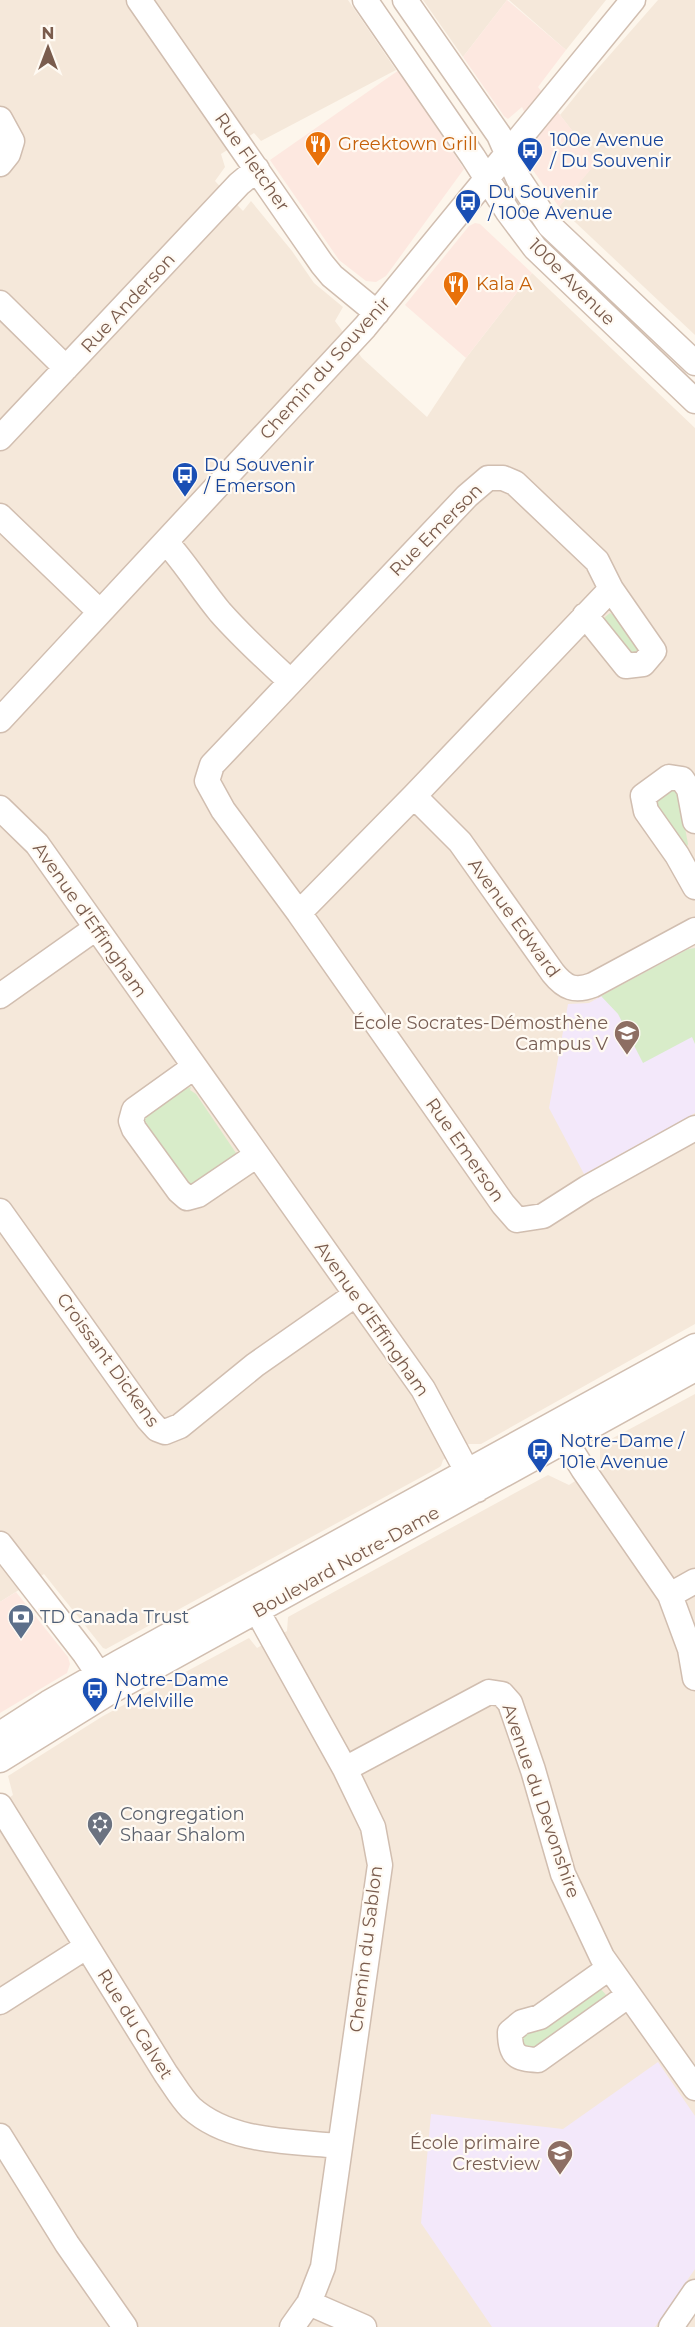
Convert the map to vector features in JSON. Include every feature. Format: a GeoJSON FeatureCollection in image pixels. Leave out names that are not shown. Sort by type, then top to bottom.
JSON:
{"type":"FeatureCollection","features":[{"type":"Feature","properties":{"kind":"street","name":"Rue Fletcher"},"geometry":{"type":"LineString","coordinates":[[139,0],[322,264],[332,276],[377,313]]}},
{"type":"Feature","properties":{"kind":"street","name":"100e Avenue"},"geometry":{"type":"LineString","coordinates":[[365,0],[522,233],[546,260],[695,401]]}},
{"type":"Feature","properties":{"kind":"street","name":"100e Avenue"},"geometry":{"type":"LineString","coordinates":[[405,0],[499,135],[518,178],[550,226],[695,363]]}},
{"type":"Feature","properties":{"kind":"street","name":"Chemin du Souvenir"},"geometry":{"type":"LineString","coordinates":[[0,720],[377,313],[633,0]]}},
{"type":"Feature","properties":{"kind":"street"},"geometry":{"type":"LineString","coordinates":[[0,119],[12,141],[8,154],[0,164]]}},
{"type":"Feature","properties":{"kind":"street","name":"Rue Anderson"},"geometry":{"type":"LineString","coordinates":[[0,438],[239,184],[257,170]]}},
{"type":"Feature","properties":{"kind":"street"},"geometry":{"type":"LineString","coordinates":[[0,303],[66,368]]}},
{"type":"Feature","properties":{"kind":"street","name":"Rue Emerson"},"geometry":{"type":"LineString","coordinates":[[585,615],[626,666],[643,664],[654,651],[611,589],[597,561],[515,483],[503,478],[488,478],[467,496],[212,765],[207,781],[223,810],[299,913],[503,1204],[517,1220],[543,1216],[587,1188],[695,1128]]}},
{"type":"Feature","properties":{"kind":"street"},"geometry":{"type":"LineString","coordinates":[[0,516],[99,611]]}},
{"type":"Feature","properties":{"kind":"street"},"geometry":{"type":"LineString","coordinates":[[165,542],[220,611],[253,647],[290,681]]}},
{"type":"Feature","properties":{"kind":"street"},"geometry":{"type":"LineString","coordinates":[[299,913],[611,589]]}},
{"type":"Feature","properties":{"kind":"street"},"geometry":{"type":"LineString","coordinates":[[695,821],[689,789],[682,779],[669,777],[644,796],[645,811],[677,855],[695,887]]}},
{"type":"Feature","properties":{"kind":"street","name":"Avenue Edward"},"geometry":{"type":"LineString","coordinates":[[414,796],[460,842],[553,973],[565,986],[578,989],[593,985],[695,930]]}},
{"type":"Feature","properties":{"kind":"street","name":"Avenue d'Effingham"},"geometry":{"type":"LineString","coordinates":[[0,808],[37,844],[423,1389],[472,1481]]}},
{"type":"Feature","properties":{"kind":"street"},"geometry":{"type":"LineString","coordinates":[[0,996],[96,928]]}},
{"type":"Feature","properties":{"kind":"street"},"geometry":{"type":"LineString","coordinates":[[194,1067],[134,1110],[131,1118],[132,1125],[178,1191],[187,1198],[198,1196],[257,1155]]}},
{"type":"Feature","properties":{"kind":"street","name":"Croissant Dickens"},"geometry":{"type":"LineString","coordinates":[[0,1211],[148,1419],[157,1429],[165,1432],[180,1426],[255,1365],[355,1295]]}},
{"type":"Feature","properties":{"kind":"street","name":"Boulevard Notre-Dame"},"geometry":{"type":"LineString","coordinates":[[560,1433],[695,1346]]}},
{"type":"Feature","properties":{"kind":"street","name":"Boulevard Notre-Dame"},"geometry":{"type":"LineString","coordinates":[[0,1760],[105,1683],[560,1433],[695,1369]]}},
{"type":"Feature","properties":{"kind":"street"},"geometry":{"type":"LineString","coordinates":[[560,1433],[670,1595],[690,1649],[695,1678]]}},
{"type":"Feature","properties":{"kind":"street"},"geometry":{"type":"LineString","coordinates":[[0,1544],[105,1683]]}},
{"type":"Feature","properties":{"kind":"street"},"geometry":{"type":"LineString","coordinates":[[670,1595],[695,1581]]}},
{"type":"Feature","properties":{"kind":"street","name":"Chemin du Sablon"},"geometry":{"type":"LineString","coordinates":[[252,1603],[345,1769],[373,1827],[380,1865],[323,2266],[309,2303],[292,2327]]}},
{"type":"Feature","properties":{"kind":"street","name":"Boulevard Notre-Dame"},"geometry":{"type":"LineString","coordinates":[[0,1734],[48,1703],[105,1683]]}},
{"type":"Feature","properties":{"kind":"street","name":"Avenue du Devonshire"},"geometry":{"type":"LineString","coordinates":[[345,1769],[489,1692],[502,1694],[510,1703],[533,1770],[563,1874],[609,1968],[695,2088]]}},
{"type":"Feature","properties":{"kind":"street","name":"Rue du Calvet"},"geometry":{"type":"LineString","coordinates":[[0,1806],[166,2074],[192,2108],[214,2122],[244,2135],[339,2146]]}},
{"type":"Feature","properties":{"kind":"street"},"geometry":{"type":"LineString","coordinates":[[0,2002],[86,1947]]}},
{"type":"Feature","properties":{"kind":"street"},"geometry":{"type":"LineString","coordinates":[[609,1968],[540,2017],[522,2022],[510,2032],[510,2043],[514,2054],[523,2059],[538,2060],[629,1995]]}},
{"type":"Feature","properties":{"kind":"street"},"geometry":{"type":"LineString","coordinates":[[0,2136],[67,2244],[125,2327]]}},
{"type":"Feature","properties":{"kind":"street"},"geometry":{"type":"LineString","coordinates":[[671,2327],[695,2292]]}},
{"type":"Feature","properties":{"kind":"street"},"geometry":{"type":"LineString","coordinates":[[309,2303],[364,2327]]}},
{"type":"Feature","properties":{"kind":"shaded area"},"geometry":{"type":"Polygon","coordinates":[[[0,0],[348,0],[396,70],[261,141],[254,133],[221,154],[225,167],[215,181],[243,211],[251,201],[292,251],[314,283],[343,307],[335,321],[362,358],[427,417],[466,358],[532,273],[695,428],[695,1324],[481,1444],[469,1444],[443,1460],[438,1468],[106,1649],[44,1574],[0,1602],[0,0]]]}},
{"type":"Feature","properties":{"kind":"shaded area"},"geometry":{"type":"Polygon","coordinates":[[[423,0],[507,0],[463,57],[423,0]]]}},
{"type":"Feature","properties":{"kind":"shaded area"},"geometry":{"type":"Polygon","coordinates":[[[507,0],[566,50],[538,87],[597,162],[559,207],[525,159],[539,145],[522,107],[508,119],[504,116],[463,57],[507,0]]]}},
{"type":"Feature","properties":{"kind":"shaded area"},"geometry":{"type":"Polygon","coordinates":[[[509,0],[606,0],[566,50],[509,0]]]}},
{"type":"Feature","properties":{"kind":"shaded area"},"geometry":{"type":"Polygon","coordinates":[[[658,0],[695,0],[695,335],[559,207],[596,162],[560,115],[658,0]]]}},
{"type":"Feature","properties":{"kind":"shaded area"},"geometry":{"type":"Polygon","coordinates":[[[399,70],[464,169],[386,276],[376,282],[366,281],[339,260],[270,160],[399,70]]]}},
{"type":"Feature","properties":{"kind":"shaded area"},"geometry":{"type":"Polygon","coordinates":[[[475,223],[480,224],[532,273],[466,358],[405,305],[469,226],[475,223]]]}},
{"type":"Feature","properties":{"kind":"shaded area","name":"École Socrates-Démosthène Campus V"},"geometry":{"type":"Polygon","coordinates":[[[695,948],[695,1113],[584,1174],[549,1108],[568,1004],[589,1003],[688,949],[695,948]]]}},
{"type":"Feature","properties":{"kind":"shaded area"},"geometry":{"type":"Polygon","coordinates":[[[695,1394],[695,2327],[0,2327],[0,1804],[13,1795],[8,1776],[103,1716],[249,1638],[257,1648],[287,1631],[288,1617],[548,1475],[569,1485],[600,1465],[600,1445],[695,1394]]]}},
{"type":"Feature","properties":{"kind":"shaded area"},"geometry":{"type":"Polygon","coordinates":[[[16,1592],[68,1657],[70,1664],[67,1673],[0,1713],[0,1602],[16,1592]]]}},
{"type":"Feature","properties":{"kind":"shaded area","name":"École primaire Crestview"},"geometry":{"type":"Polygon","coordinates":[[[658,2062],[695,2116],[695,2269],[655,2327],[492,2327],[421,2223],[431,2114],[563,2129],[658,2062]]]}},
{"type":"Feature","properties":{"kind":"green space"},"geometry":{"type":"Polygon","coordinates":[[[610,613],[614,615],[638,648],[637,654],[633,656],[623,646],[605,621],[605,617],[610,613]]]}},
{"type":"Feature","properties":{"kind":"green space"},"geometry":{"type":"Polygon","coordinates":[[[673,788],[678,790],[688,844],[686,849],[655,806],[656,800],[673,788]]]}},
{"type":"Feature","properties":{"kind":"green space"},"geometry":{"type":"Polygon","coordinates":[[[695,948],[695,1044],[692,1037],[643,1063],[618,1014],[601,996],[688,949],[695,948]]]}},
{"type":"Feature","properties":{"kind":"green space"},"geometry":{"type":"Polygon","coordinates":[[[191,1087],[190,1090],[196,1094],[236,1153],[188,1184],[144,1121],[147,1116],[183,1090],[191,1087]]]}},
{"type":"Feature","properties":{"kind":"green space"},"geometry":{"type":"Polygon","coordinates":[[[600,1988],[607,1996],[605,2001],[535,2051],[522,2049],[520,2034],[600,1988]]]}},
{"type":"Feature","properties":{"kind":"place","name":"Greektown Grill"},"geometry":{"type":"Point","coordinates":[318,167]}},
{"type":"Feature","properties":{"kind":"place","name":"100e Avenue / Du Souvenir"},"geometry":{"type":"Point","coordinates":[530,173]}},
{"type":"Feature","properties":{"kind":"place","name":"Du Souvenir / 100e Avenue"},"geometry":{"type":"Point","coordinates":[468,225]}},
{"type":"Feature","properties":{"kind":"place","name":"Kala A"},"geometry":{"type":"Point","coordinates":[456,307]}},
{"type":"Feature","properties":{"kind":"place","name":"Du Souvenir / Emerson"},"geometry":{"type":"Point","coordinates":[185,498]}},
{"type":"Feature","properties":{"kind":"place","name":"École Socrates-Démosthène Campus V"},"geometry":{"type":"Point","coordinates":[627,1056]}},
{"type":"Feature","properties":{"kind":"place","name":"Notre-Dame / 101e Avenue"},"geometry":{"type":"Point","coordinates":[540,1474]}},
{"type":"Feature","properties":{"kind":"place","name":"TD Canada Trust"},"geometry":{"type":"Point","coordinates":[21,1640]}},
{"type":"Feature","properties":{"kind":"place","name":"Notre-Dame / Melville"},"geometry":{"type":"Point","coordinates":[95,1713]}},
{"type":"Feature","properties":{"kind":"place","name":"Congregation Shaar Shalom"},"geometry":{"type":"Point","coordinates":[100,1847]}},
{"type":"Feature","properties":{"kind":"place","name":"École primaire Crestview"},"geometry":{"type":"Point","coordinates":[560,2176]}}]}
